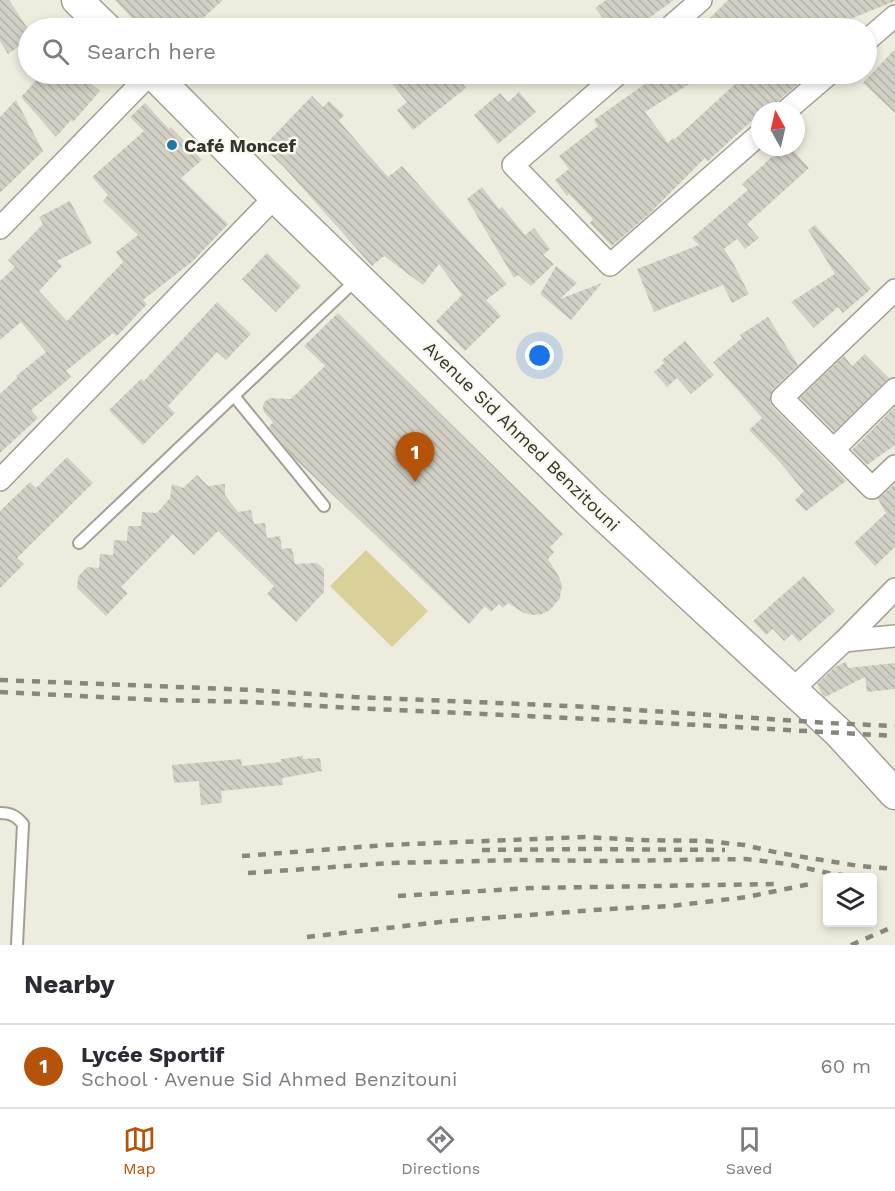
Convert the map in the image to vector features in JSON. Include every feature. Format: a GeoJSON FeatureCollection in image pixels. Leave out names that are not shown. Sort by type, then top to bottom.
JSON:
{"type":"FeatureCollection","features":[{"type":"Feature","properties":{"kind":"main road"},"geometry":{"type":"LineString","coordinates":[[77,0],[96,18]]}},
{"type":"Feature","properties":{"kind":"main road","name":"Avenue Sid Ahmed Benzitouni"},"geometry":{"type":"LineString","coordinates":[[161,84],[591,504],[839,734],[895,794]]}},
{"type":"Feature","properties":{"kind":"street"},"geometry":{"type":"LineString","coordinates":[[680,18],[701,0]]}},
{"type":"Feature","properties":{"kind":"street"},"geometry":{"type":"LineString","coordinates":[[877,32],[895,16]]}},
{"type":"Feature","properties":{"kind":"street"},"geometry":{"type":"LineString","coordinates":[[0,228],[141,84]]}},
{"type":"Feature","properties":{"kind":"street"},"geometry":{"type":"LineString","coordinates":[[606,84],[513,165],[610,265],[751,142]]}},
{"type":"Feature","properties":{"kind":"street"},"geometry":{"type":"LineString","coordinates":[[796,102],[817,84]]}},
{"type":"Feature","properties":{"kind":"street"},"geometry":{"type":"LineString","coordinates":[[0,480],[275,197]]}},
{"type":"Feature","properties":{"kind":"street"},"geometry":{"type":"LineString","coordinates":[[895,290],[782,398],[872,488],[895,466]]}},
{"type":"Feature","properties":{"kind":"street"},"geometry":{"type":"LineString","coordinates":[[834,449],[895,389]]}},
{"type":"Feature","properties":{"kind":"street"},"geometry":{"type":"LineString","coordinates":[[792,690],[895,589]]}},
{"type":"Feature","properties":{"kind":"street"},"geometry":{"type":"LineString","coordinates":[[844,640],[895,636]]}},
{"type":"Feature","properties":{"kind":"lane"},"geometry":{"type":"LineString","coordinates":[[79,543],[359,278]]}},
{"type":"Feature","properties":{"kind":"lane"},"geometry":{"type":"LineString","coordinates":[[234,396],[324,506]]}},
{"type":"Feature","properties":{"kind":"lane"},"geometry":{"type":"LineString","coordinates":[[0,813],[18,817],[23,824],[17,945]]}},
{"type":"Feature","properties":{"kind":"shaded area"},"geometry":{"type":"Polygon","coordinates":[[[366,550],[428,611],[392,647],[330,586],[366,550]]]}},
{"type":"Feature","properties":{"kind":"building"},"geometry":{"type":"Polygon","coordinates":[[[0,0],[9,0],[21,18],[18,18],[18,47],[8,54],[0,41],[0,0]]]}},
{"type":"Feature","properties":{"kind":"building"},"geometry":{"type":"Polygon","coordinates":[[[115,0],[223,0],[203,18],[132,18],[115,0]]]}},
{"type":"Feature","properties":{"kind":"building"},"geometry":{"type":"Polygon","coordinates":[[[606,0],[674,0],[649,18],[603,18],[595,8],[606,0]]]}},
{"type":"Feature","properties":{"kind":"building"},"geometry":{"type":"Polygon","coordinates":[[[728,0],[895,0],[853,18],[710,18],[728,0]]]}},
{"type":"Feature","properties":{"kind":"building"},"geometry":{"type":"Polygon","coordinates":[[[895,49],[895,113],[864,84],[877,84],[877,68],[895,49]]]}},
{"type":"Feature","properties":{"kind":"building"},"geometry":{"type":"Polygon","coordinates":[[[33,84],[91,84],[100,91],[73,122],[71,120],[56,137],[21,97],[33,84]]]}},
{"type":"Feature","properties":{"kind":"building"},"geometry":{"type":"Polygon","coordinates":[[[392,84],[463,84],[466,88],[413,130],[397,110],[407,102],[392,84]]]}},
{"type":"Feature","properties":{"kind":"building"},"geometry":{"type":"Polygon","coordinates":[[[645,84],[689,84],[645,112],[668,143],[735,84],[798,84],[777,102],[751,102],[751,121],[708,161],[705,158],[649,214],[612,246],[590,223],[593,219],[569,194],[567,196],[555,180],[569,169],[559,156],[598,126],[594,120],[645,84]]]}},
{"type":"Feature","properties":{"kind":"building"},"geometry":{"type":"Polygon","coordinates":[[[519,92],[536,112],[498,144],[474,115],[500,93],[508,102],[519,92]]]}},
{"type":"Feature","properties":{"kind":"building"},"geometry":{"type":"Polygon","coordinates":[[[312,96],[323,107],[329,101],[344,115],[339,121],[388,177],[402,166],[507,284],[486,300],[501,316],[465,351],[436,321],[462,295],[439,264],[423,285],[384,256],[372,266],[284,167],[263,147],[312,96]]]}},
{"type":"Feature","properties":{"kind":"building"},"geometry":{"type":"Polygon","coordinates":[[[16,100],[43,151],[0,193],[0,117],[16,100]]]}},
{"type":"Feature","properties":{"kind":"building"},"geometry":{"type":"Polygon","coordinates":[[[145,103],[202,160],[181,178],[228,224],[193,261],[143,300],[147,304],[117,336],[113,333],[66,371],[71,377],[31,410],[38,418],[0,453],[0,394],[18,377],[16,376],[46,352],[21,322],[0,340],[0,281],[15,267],[8,260],[43,224],[39,217],[70,201],[92,243],[57,261],[62,266],[39,291],[67,321],[123,262],[116,252],[138,235],[103,201],[108,195],[92,177],[144,131],[130,117],[145,103]]]}},
{"type":"Feature","properties":{"kind":"building"},"geometry":{"type":"Polygon","coordinates":[[[773,156],[798,156],[809,168],[747,224],[759,238],[745,249],[737,239],[724,249],[749,294],[732,303],[723,285],[654,312],[637,269],[699,245],[692,238],[748,190],[742,184],[773,156]]]}},
{"type":"Feature","properties":{"kind":"building"},"geometry":{"type":"Polygon","coordinates":[[[482,187],[499,209],[502,207],[525,235],[534,228],[550,249],[543,255],[554,264],[531,286],[518,275],[514,278],[467,199],[482,187]]]}},
{"type":"Feature","properties":{"kind":"building"},"geometry":{"type":"Polygon","coordinates":[[[815,225],[871,289],[843,313],[838,307],[814,328],[791,302],[835,274],[808,230],[815,225]]]}},
{"type":"Feature","properties":{"kind":"building"},"geometry":{"type":"Polygon","coordinates":[[[267,253],[301,286],[276,312],[242,279],[267,253]]]}},
{"type":"Feature","properties":{"kind":"building"},"geometry":{"type":"Polygon","coordinates":[[[556,266],[577,283],[560,299],[602,283],[571,320],[540,294],[556,266]]]}},
{"type":"Feature","properties":{"kind":"building"},"geometry":{"type":"Polygon","coordinates":[[[217,302],[251,334],[226,360],[217,352],[168,406],[175,413],[143,445],[109,410],[141,379],[144,381],[217,302]]]}},
{"type":"Feature","properties":{"kind":"building"},"geometry":{"type":"Polygon","coordinates":[[[338,313],[563,534],[550,547],[554,552],[548,559],[562,585],[560,598],[550,610],[534,615],[524,613],[508,603],[503,608],[499,604],[491,612],[485,606],[469,624],[294,458],[269,427],[273,422],[264,412],[264,402],[270,398],[291,399],[325,366],[304,346],[338,313]]]}},
{"type":"Feature","properties":{"kind":"building"},"geometry":{"type":"Polygon","coordinates":[[[768,317],[798,365],[773,389],[770,402],[846,481],[806,511],[795,500],[804,491],[749,430],[762,418],[713,362],[742,338],[740,335],[768,317]]]}},
{"type":"Feature","properties":{"kind":"building"},"geometry":{"type":"Polygon","coordinates":[[[685,341],[714,375],[691,394],[677,378],[667,387],[654,372],[664,363],[662,360],[685,341]]]}},
{"type":"Feature","properties":{"kind":"building"},"geometry":{"type":"Polygon","coordinates":[[[865,354],[889,378],[834,432],[800,398],[844,356],[852,366],[865,354]]]}},
{"type":"Feature","properties":{"kind":"building"},"geometry":{"type":"Polygon","coordinates":[[[895,407],[895,445],[867,465],[852,450],[895,407]]]}},
{"type":"Feature","properties":{"kind":"building"},"geometry":{"type":"Polygon","coordinates":[[[67,457],[93,483],[17,558],[24,564],[0,588],[0,511],[30,482],[36,488],[67,457]]]}},
{"type":"Feature","properties":{"kind":"building"},"geometry":{"type":"Polygon","coordinates":[[[197,475],[208,486],[225,484],[225,495],[238,512],[251,510],[254,524],[265,523],[267,538],[280,536],[282,549],[292,548],[295,564],[317,563],[324,569],[324,592],[296,622],[267,594],[274,586],[218,531],[194,555],[173,534],[121,587],[128,593],[106,616],[77,588],[78,577],[87,567],[99,568],[100,554],[113,555],[114,540],[127,541],[128,526],[141,526],[142,512],[157,513],[170,498],[172,484],[183,488],[197,475]]]}},
{"type":"Feature","properties":{"kind":"building"},"geometry":{"type":"Polygon","coordinates":[[[895,484],[895,547],[875,566],[854,543],[886,513],[878,499],[895,484]]]}},
{"type":"Feature","properties":{"kind":"building"},"geometry":{"type":"Polygon","coordinates":[[[804,576],[835,611],[799,642],[792,634],[784,641],[773,629],[766,635],[753,621],[804,576]]]}},
{"type":"Feature","properties":{"kind":"building"},"geometry":{"type":"Polygon","coordinates":[[[846,662],[848,668],[895,663],[895,689],[867,692],[865,677],[825,697],[817,684],[835,667],[846,662]]]}},
{"type":"Feature","properties":{"kind":"building"},"geometry":{"type":"Polygon","coordinates":[[[303,756],[303,759],[320,758],[322,771],[282,778],[283,785],[221,791],[222,803],[201,805],[199,781],[174,783],[172,765],[241,759],[242,766],[281,762],[281,759],[303,756]]]}},
{"type":"Feature","properties":{"kind":"railway"},"geometry":{"type":"LineString","coordinates":[[0,680],[592,707],[895,726]]}},
{"type":"Feature","properties":{"kind":"railway"},"geometry":{"type":"LineString","coordinates":[[0,692],[253,702],[895,736]]}},
{"type":"Feature","properties":{"kind":"railway"},"geometry":{"type":"LineString","coordinates":[[242,856],[386,845],[585,837],[707,841],[744,845],[859,866],[895,869]]}},
{"type":"Feature","properties":{"kind":"railway"},"geometry":{"type":"LineString","coordinates":[[482,850],[725,850]]}},
{"type":"Feature","properties":{"kind":"railway"},"geometry":{"type":"LineString","coordinates":[[248,873],[391,863],[746,859],[788,864],[828,873]]}},
{"type":"Feature","properties":{"kind":"railway"},"geometry":{"type":"LineString","coordinates":[[398,896],[529,888],[779,884]]}},
{"type":"Feature","properties":{"kind":"railway"},"geometry":{"type":"LineString","coordinates":[[307,937],[449,921],[671,906],[747,897],[810,884]]}},
{"type":"Feature","properties":{"kind":"railway"},"geometry":{"type":"LineString","coordinates":[[851,945],[895,926]]}},
{"type":"Feature","properties":{"kind":"place","name":"Café Moncef"},"geometry":{"type":"Point","coordinates":[172,145]}},
{"type":"Feature","properties":{"kind":"place","name":"Lycée Sportif"},"geometry":{"type":"Point","coordinates":[415,482]}}]}
